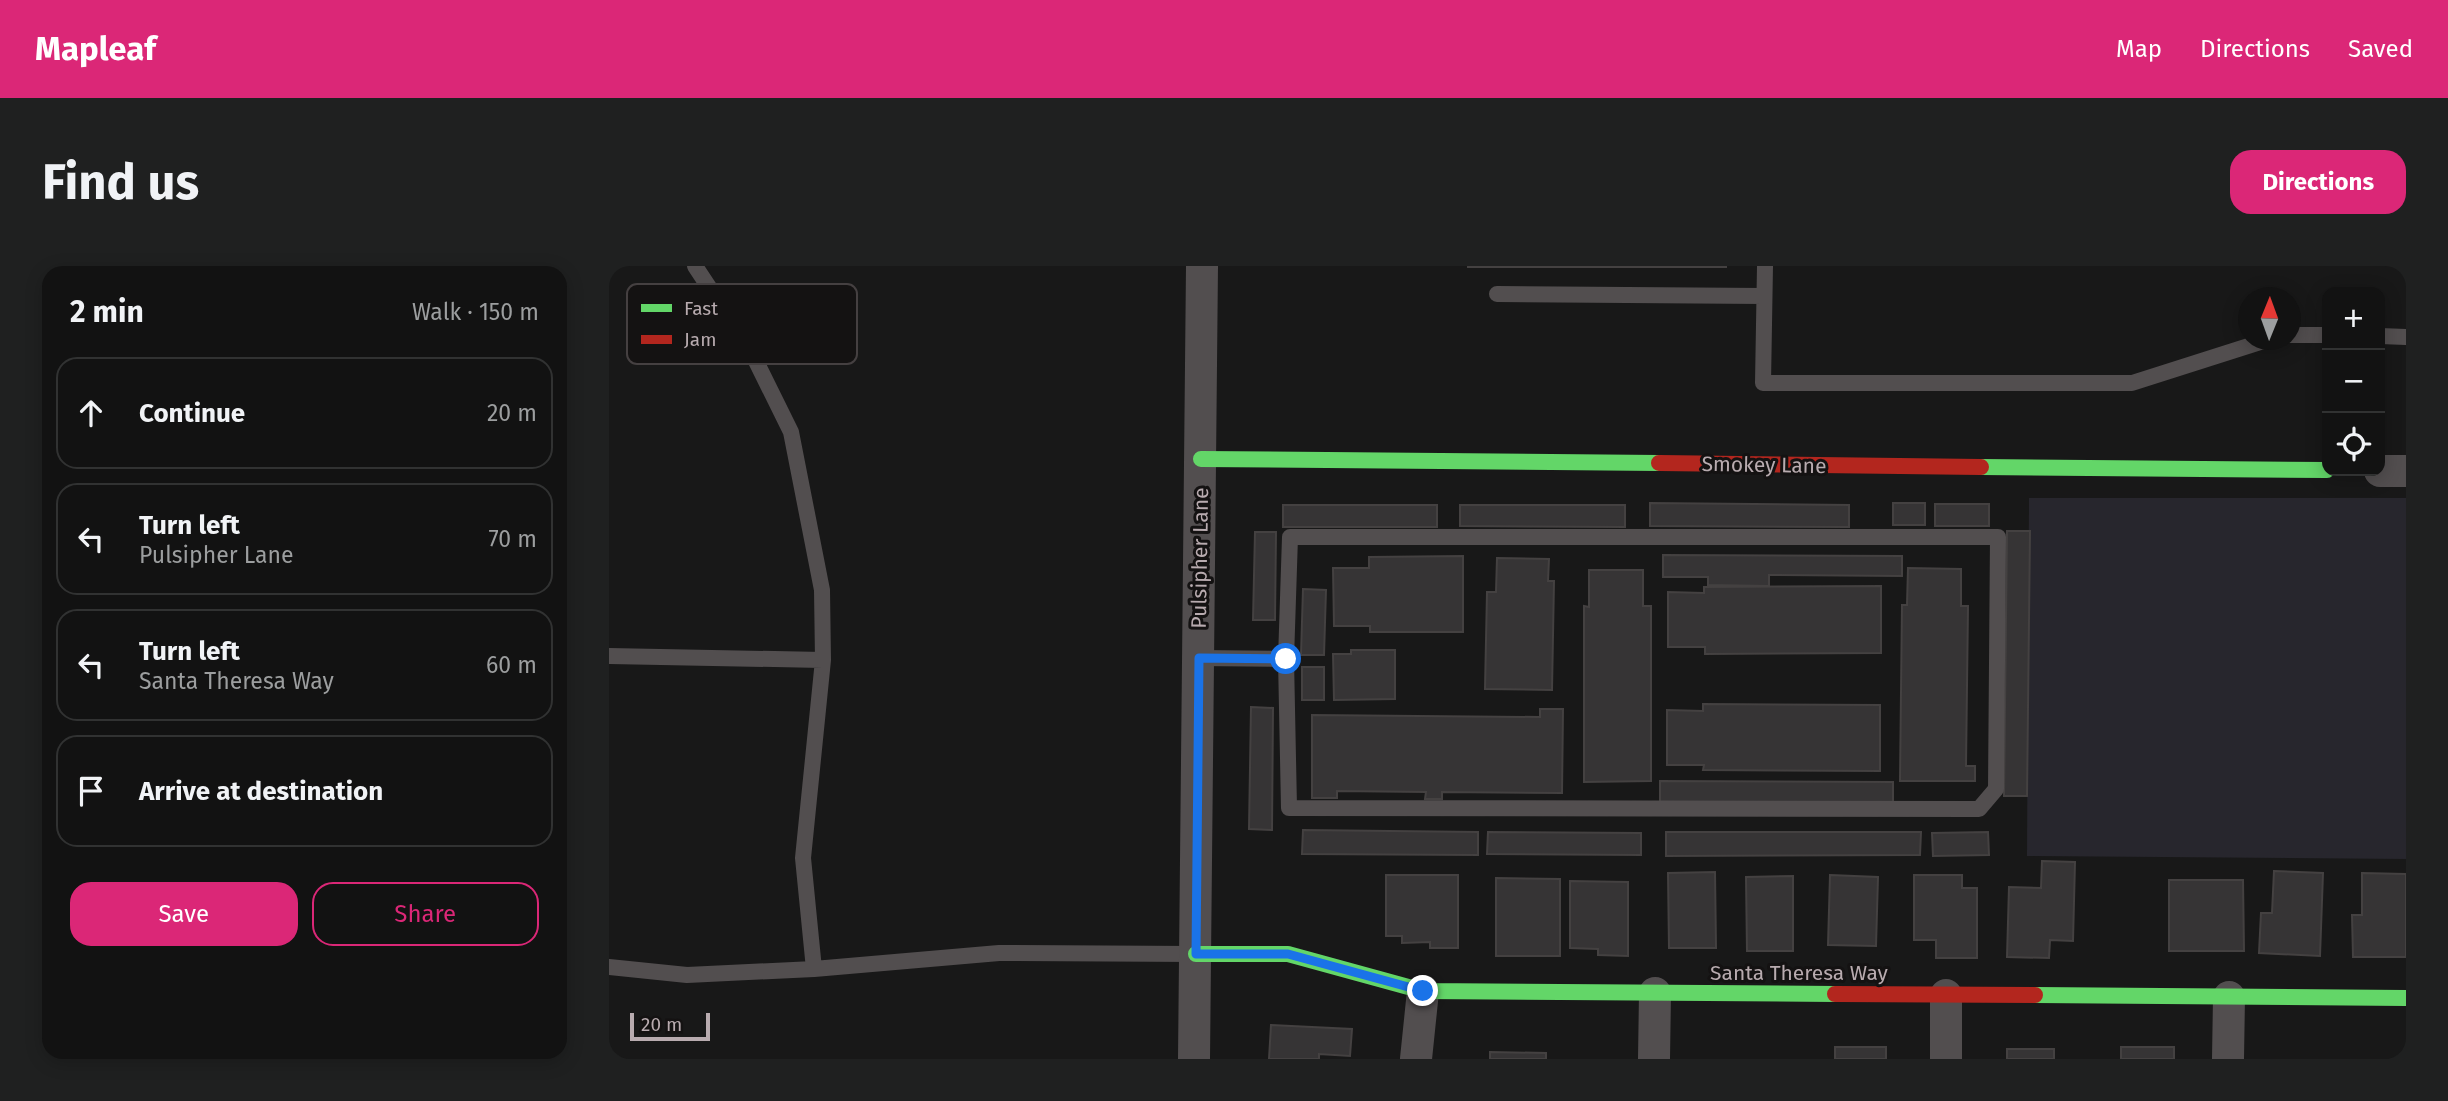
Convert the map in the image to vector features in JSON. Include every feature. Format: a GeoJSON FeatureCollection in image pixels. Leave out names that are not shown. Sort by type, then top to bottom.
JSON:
{"type":"FeatureCollection","features":[{"type":"Feature","properties":{"kind":"street","name":"Pulsipher Lane"},"geometry":{"type":"LineString","coordinates":[[1194,1059],[1202,266]]}},
{"type":"Feature","properties":{"kind":"street","name":"Smokey Lane"},"geometry":{"type":"LineString","coordinates":[[1201,459],[2322,470]]}},
{"type":"Feature","properties":{"kind":"street"},"geometry":{"type":"LineString","coordinates":[[2385,471],[2406,471]]}},
{"type":"Feature","properties":{"kind":"street","name":"Santa Theresa Way"},"geometry":{"type":"LineString","coordinates":[[1196,954],[1288,954],[1423,991],[2406,998]]}},
{"type":"Feature","properties":{"kind":"street"},"geometry":{"type":"LineString","coordinates":[[1416,1059],[1423,991]]}},
{"type":"Feature","properties":{"kind":"street"},"geometry":{"type":"LineString","coordinates":[[1654,1059],[1655,993]]}},
{"type":"Feature","properties":{"kind":"street"},"geometry":{"type":"LineString","coordinates":[[1945,1059],[1946,995]]}},
{"type":"Feature","properties":{"kind":"street"},"geometry":{"type":"LineString","coordinates":[[2228,1059],[2229,997]]}},
{"type":"Feature","properties":{"kind":"lane"},"geometry":{"type":"LineString","coordinates":[[695,266],[707,284]]}},
{"type":"Feature","properties":{"kind":"lane"},"geometry":{"type":"LineString","coordinates":[[1765,266],[1763,383],[2132,383],[2238,349]]}},
{"type":"Feature","properties":{"kind":"lane"},"geometry":{"type":"LineString","coordinates":[[1497,294],[1764,296]]}},
{"type":"Feature","properties":{"kind":"lane"},"geometry":{"type":"LineString","coordinates":[[2301,335],[2322,335]]}},
{"type":"Feature","properties":{"kind":"lane"},"geometry":{"type":"LineString","coordinates":[[2385,336],[2406,337]]}},
{"type":"Feature","properties":{"kind":"lane"},"geometry":{"type":"LineString","coordinates":[[757,364],[791,432],[822,590],[823,660],[803,858],[814,969]]}},
{"type":"Feature","properties":{"kind":"lane"},"geometry":{"type":"LineString","coordinates":[[1290,537],[1998,537],[1996,789],[1979,809],[1289,808],[1286,659],[1290,537]]}},
{"type":"Feature","properties":{"kind":"lane"},"geometry":{"type":"LineString","coordinates":[[609,656],[823,660]]}},
{"type":"Feature","properties":{"kind":"lane"},"geometry":{"type":"LineString","coordinates":[[1199,658],[1286,659]]}},
{"type":"Feature","properties":{"kind":"lane"},"geometry":{"type":"LineString","coordinates":[[609,967],[687,975],[814,969],[999,953],[1196,954]]}},
{"type":"Feature","properties":{"kind":"shaded area"},"geometry":{"type":"Polygon","coordinates":[[[2029,498],[2406,498],[2406,859],[2027,856],[2029,498]]]}},
{"type":"Feature","properties":{"kind":"building"},"geometry":{"type":"Polygon","coordinates":[[[1726,266],[1726,267],[1468,267],[1726,266]]]}},
{"type":"Feature","properties":{"kind":"building"},"geometry":{"type":"Polygon","coordinates":[[[1650,503],[1849,505],[1849,527],[1650,526],[1650,503]]]}},
{"type":"Feature","properties":{"kind":"building"},"geometry":{"type":"Polygon","coordinates":[[[1893,503],[1925,503],[1925,525],[1893,525],[1893,503]]]}},
{"type":"Feature","properties":{"kind":"building"},"geometry":{"type":"Polygon","coordinates":[[[1935,504],[1989,504],[1989,526],[1935,526],[1935,504]]]}},
{"type":"Feature","properties":{"kind":"building"},"geometry":{"type":"Polygon","coordinates":[[[1283,505],[1437,505],[1437,527],[1283,527],[1283,505]]]}},
{"type":"Feature","properties":{"kind":"building"},"geometry":{"type":"Polygon","coordinates":[[[1460,505],[1625,505],[1625,527],[1460,526],[1460,505]]]}},
{"type":"Feature","properties":{"kind":"building"},"geometry":{"type":"Polygon","coordinates":[[[2007,531],[2030,531],[2027,796],[2004,796],[2007,531]]]}},
{"type":"Feature","properties":{"kind":"building"},"geometry":{"type":"Polygon","coordinates":[[[1255,532],[1276,532],[1275,620],[1253,620],[1255,532]]]}},
{"type":"Feature","properties":{"kind":"building"},"geometry":{"type":"Polygon","coordinates":[[[1663,555],[1902,556],[1902,576],[1769,575],[1769,586],[1708,585],[1708,577],[1663,577],[1663,555]]]}},
{"type":"Feature","properties":{"kind":"building"},"geometry":{"type":"Polygon","coordinates":[[[1463,556],[1463,632],[1370,632],[1370,626],[1334,626],[1333,568],[1369,568],[1369,557],[1463,556]]]}},
{"type":"Feature","properties":{"kind":"building"},"geometry":{"type":"Polygon","coordinates":[[[1497,558],[1549,559],[1548,581],[1554,581],[1552,690],[1485,689],[1487,592],[1496,592],[1497,558]]]}},
{"type":"Feature","properties":{"kind":"building"},"geometry":{"type":"Polygon","coordinates":[[[1908,568],[1961,569],[1961,606],[1968,606],[1966,766],[1975,766],[1975,781],[1900,781],[1902,605],[1907,605],[1908,568]]]}},
{"type":"Feature","properties":{"kind":"building"},"geometry":{"type":"Polygon","coordinates":[[[1589,570],[1643,570],[1643,606],[1651,606],[1651,781],[1584,782],[1584,606],[1589,607],[1589,570]]]}},
{"type":"Feature","properties":{"kind":"building"},"geometry":{"type":"Polygon","coordinates":[[[1881,586],[1881,653],[1705,654],[1705,647],[1668,647],[1668,592],[1704,593],[1704,587],[1881,586]]]}},
{"type":"Feature","properties":{"kind":"building"},"geometry":{"type":"Polygon","coordinates":[[[1303,589],[1326,590],[1324,655],[1301,655],[1303,589]]]}},
{"type":"Feature","properties":{"kind":"building"},"geometry":{"type":"Polygon","coordinates":[[[1351,650],[1395,650],[1395,699],[1334,700],[1333,654],[1351,654],[1351,650]]]}},
{"type":"Feature","properties":{"kind":"building"},"geometry":{"type":"Polygon","coordinates":[[[1302,667],[1324,667],[1324,700],[1302,700],[1302,667]]]}},
{"type":"Feature","properties":{"kind":"building"},"geometry":{"type":"Polygon","coordinates":[[[1703,704],[1880,705],[1880,771],[1703,770],[1704,765],[1667,765],[1667,710],[1703,711],[1703,704]]]}},
{"type":"Feature","properties":{"kind":"building"},"geometry":{"type":"Polygon","coordinates":[[[1251,707],[1273,708],[1272,830],[1249,829],[1251,707]]]}},
{"type":"Feature","properties":{"kind":"building"},"geometry":{"type":"Polygon","coordinates":[[[1540,709],[1563,709],[1562,793],[1442,792],[1442,799],[1425,799],[1426,792],[1337,791],[1337,798],[1312,798],[1312,715],[1540,717],[1540,709]]]}},
{"type":"Feature","properties":{"kind":"building"},"geometry":{"type":"Polygon","coordinates":[[[1660,781],[1893,782],[1893,804],[1660,803],[1660,781]]]}},
{"type":"Feature","properties":{"kind":"building"},"geometry":{"type":"Polygon","coordinates":[[[1303,830],[1478,832],[1478,855],[1302,854],[1303,830]]]}},
{"type":"Feature","properties":{"kind":"building"},"geometry":{"type":"Polygon","coordinates":[[[1488,832],[1641,833],[1641,855],[1487,854],[1488,832]]]}},
{"type":"Feature","properties":{"kind":"building"},"geometry":{"type":"Polygon","coordinates":[[[1666,832],[1921,832],[1920,855],[1666,856],[1666,832]]]}},
{"type":"Feature","properties":{"kind":"building"},"geometry":{"type":"Polygon","coordinates":[[[1988,832],[1989,855],[1933,856],[1932,833],[1988,832]]]}},
{"type":"Feature","properties":{"kind":"building"},"geometry":{"type":"Polygon","coordinates":[[[2042,861],[2075,862],[2073,941],[2050,940],[2049,958],[2007,957],[2009,887],[2041,888],[2042,861]]]}},
{"type":"Feature","properties":{"kind":"building"},"geometry":{"type":"Polygon","coordinates":[[[2274,871],[2323,873],[2320,956],[2259,953],[2261,913],[2272,913],[2274,871]]]}},
{"type":"Feature","properties":{"kind":"building"},"geometry":{"type":"Polygon","coordinates":[[[1715,872],[1716,948],[1669,948],[1668,873],[1715,872]]]}},
{"type":"Feature","properties":{"kind":"building"},"geometry":{"type":"Polygon","coordinates":[[[2362,873],[2406,874],[2406,957],[2353,957],[2352,915],[2362,915],[2362,873]]]}},
{"type":"Feature","properties":{"kind":"building"},"geometry":{"type":"Polygon","coordinates":[[[1386,875],[1458,875],[1458,948],[1430,948],[1430,942],[1402,943],[1402,936],[1386,936],[1386,875]]]}},
{"type":"Feature","properties":{"kind":"building"},"geometry":{"type":"Polygon","coordinates":[[[1830,875],[1878,877],[1876,946],[1828,945],[1830,875]]]}},
{"type":"Feature","properties":{"kind":"building"},"geometry":{"type":"Polygon","coordinates":[[[1914,875],[1962,875],[1962,888],[1977,888],[1977,958],[1936,958],[1936,940],[1914,940],[1914,875]]]}},
{"type":"Feature","properties":{"kind":"building"},"geometry":{"type":"Polygon","coordinates":[[[1793,876],[1793,951],[1747,951],[1746,877],[1793,876]]]}},
{"type":"Feature","properties":{"kind":"building"},"geometry":{"type":"Polygon","coordinates":[[[1496,878],[1560,879],[1560,956],[1496,956],[1496,878]]]}},
{"type":"Feature","properties":{"kind":"building"},"geometry":{"type":"Polygon","coordinates":[[[2169,880],[2243,880],[2244,951],[2169,951],[2169,880]]]}},
{"type":"Feature","properties":{"kind":"building"},"geometry":{"type":"Polygon","coordinates":[[[1570,881],[1628,882],[1628,956],[1598,955],[1598,949],[1570,948],[1570,881]]]}},
{"type":"Feature","properties":{"kind":"building"},"geometry":{"type":"Polygon","coordinates":[[[1271,1025],[1352,1029],[1350,1056],[1319,1054],[1319,1059],[1269,1059],[1271,1025]]]}},
{"type":"Feature","properties":{"kind":"building"},"geometry":{"type":"Polygon","coordinates":[[[1835,1047],[1886,1047],[1886,1059],[1835,1059],[1835,1047]]]}},
{"type":"Feature","properties":{"kind":"building"},"geometry":{"type":"Polygon","coordinates":[[[2121,1047],[2174,1047],[2174,1059],[2121,1059],[2121,1047]]]}},
{"type":"Feature","properties":{"kind":"building"},"geometry":{"type":"Polygon","coordinates":[[[2007,1049],[2054,1049],[2054,1059],[2007,1059],[2007,1049]]]}},
{"type":"Feature","properties":{"kind":"building"},"geometry":{"type":"Polygon","coordinates":[[[1490,1052],[1546,1053],[1546,1059],[1490,1059],[1490,1052]]]}},
{"type":"Feature","properties":{"kind":"traffic: fast"},"geometry":{"type":"LineString","coordinates":[[1201,459],[1659,463]]}},
{"type":"Feature","properties":{"kind":"traffic: fast"},"geometry":{"type":"LineString","coordinates":[[1981,467],[2322,470]]}},
{"type":"Feature","properties":{"kind":"traffic: fast"},"geometry":{"type":"LineString","coordinates":[[1196,954],[1288,954],[1423,991],[1835,994]]}},
{"type":"Feature","properties":{"kind":"traffic: fast"},"geometry":{"type":"LineString","coordinates":[[2035,995],[2406,998]]}},
{"type":"Feature","properties":{"kind":"traffic: jam"},"geometry":{"type":"LineString","coordinates":[[1659,463],[1981,467]]}},
{"type":"Feature","properties":{"kind":"traffic: jam"},"geometry":{"type":"LineString","coordinates":[[1835,994],[2035,995]]}},
{"type":"Feature","properties":{"kind":"route"},"geometry":{"type":"LineString","coordinates":[[1286,659],[1199,658],[1196,954],[1288,954],[1423,991]]}}]}
